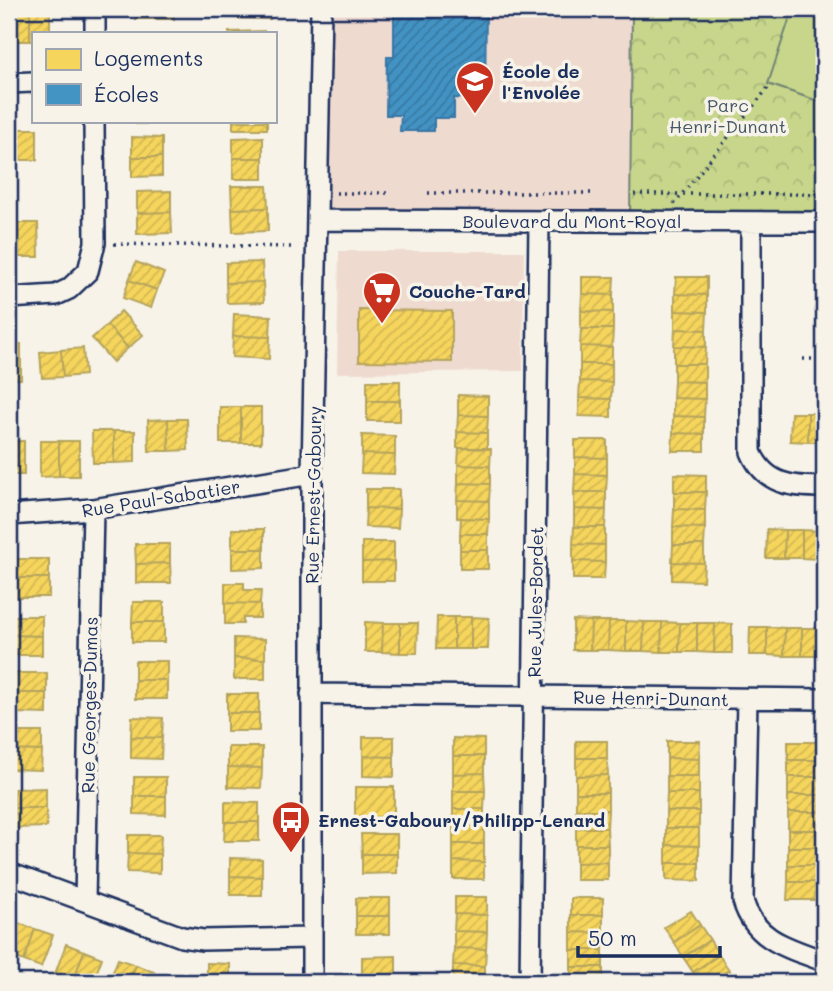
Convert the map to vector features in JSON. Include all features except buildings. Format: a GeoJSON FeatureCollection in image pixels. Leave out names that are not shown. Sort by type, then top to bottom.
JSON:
{"type":"FeatureCollection","features":[{"type":"Feature","properties":{"kind":"street"},"geometry":{"type":"LineString","coordinates":[[95,9],[95,32]]}},
{"type":"Feature","properties":{"kind":"street","name":"Rue Ernest-Gaboury"},"geometry":{"type":"LineString","coordinates":[[312,982],[312,474],[321,9]]}},
{"type":"Feature","properties":{"kind":"street"},"geometry":{"type":"LineString","coordinates":[[9,83],[32,82]]}},
{"type":"Feature","properties":{"kind":"street"},"geometry":{"type":"LineString","coordinates":[[9,298],[39,298],[69,289],[88,271],[95,243],[94,122]]}},
{"type":"Feature","properties":{"kind":"street","name":"Boulevard du Mont-Royal"},"geometry":{"type":"LineString","coordinates":[[319,220],[824,222]]}},
{"type":"Feature","properties":{"kind":"street","name":"Rue Jules-Bordet"},"geometry":{"type":"LineString","coordinates":[[530,982],[539,221]]}},
{"type":"Feature","properties":{"kind":"street"},"geometry":{"type":"LineString","coordinates":[[751,222],[751,452],[757,464],[777,482],[789,486],[824,487]]}},
{"type":"Feature","properties":{"kind":"street","name":"Rue Paul-Sabatier"},"geometry":{"type":"LineString","coordinates":[[9,515],[93,509],[312,474]]}},
{"type":"Feature","properties":{"kind":"street","name":"Rue Georges-Dumas"},"geometry":{"type":"LineString","coordinates":[[85,901],[93,509]]}},
{"type":"Feature","properties":{"kind":"street","name":"Rue Henri-Dunant"},"geometry":{"type":"LineString","coordinates":[[311,694],[824,699]]}},
{"type":"Feature","properties":{"kind":"street"},"geometry":{"type":"LineString","coordinates":[[747,699],[743,901],[747,915],[765,937],[824,961]]}},
{"type":"Feature","properties":{"kind":"street"},"geometry":{"type":"LineString","coordinates":[[9,873],[182,937],[203,940],[311,938]]}},
{"type":"Feature","properties":{"kind":"path"},"geometry":{"type":"LineString","coordinates":[[665,222],[678,195],[768,88]]}},
{"type":"Feature","properties":{"kind":"path"},"geometry":{"type":"LineString","coordinates":[[336,193],[392,193]]}},
{"type":"Feature","properties":{"kind":"path"},"geometry":{"type":"LineString","coordinates":[[428,193],[595,193]]}},
{"type":"Feature","properties":{"kind":"path"},"geometry":{"type":"LineString","coordinates":[[561,194],[561,201]]}},
{"type":"Feature","properties":{"kind":"path"},"geometry":{"type":"LineString","coordinates":[[634,194],[824,194]]}},
{"type":"Feature","properties":{"kind":"path"},"geometry":{"type":"LineString","coordinates":[[95,243],[296,247]]}},
{"type":"Feature","properties":{"kind":"path"},"geometry":{"type":"LineString","coordinates":[[803,359],[824,359]]}},
{"type":"Feature","properties":{"kind":"shaded area","name":"École de l'Envolée"},"geometry":{"type":"Polygon","coordinates":[[[321,9],[632,9],[630,222],[319,220],[321,9]]]}},
{"type":"Feature","properties":{"kind":"shaded area"},"geometry":{"type":"Polygon","coordinates":[[[339,251],[524,251],[523,371],[337,373],[339,251]]]}},
{"type":"Feature","properties":{"kind":"green space","name":"Parc Henri-Dunant"},"geometry":{"type":"Polygon","coordinates":[[[632,9],[824,9],[824,222],[630,222],[632,9]]]}},
{"type":"Feature","properties":{"kind":"green space"},"geometry":{"type":"Polygon","coordinates":[[[792,11],[824,20],[824,103],[768,84],[792,11]]]}},
{"type":"Feature","properties":{"kind":"place","name":"École de l'Envolée"},"geometry":{"type":"Point","coordinates":[475,115]}},
{"type":"Feature","properties":{"kind":"place","name":"Couche-Tard"},"geometry":{"type":"Point","coordinates":[382,325]}},
{"type":"Feature","properties":{"kind":"place","name":"Ernest-Gaboury/Philipp-Lenard"},"geometry":{"type":"Point","coordinates":[291,854]}}]}
